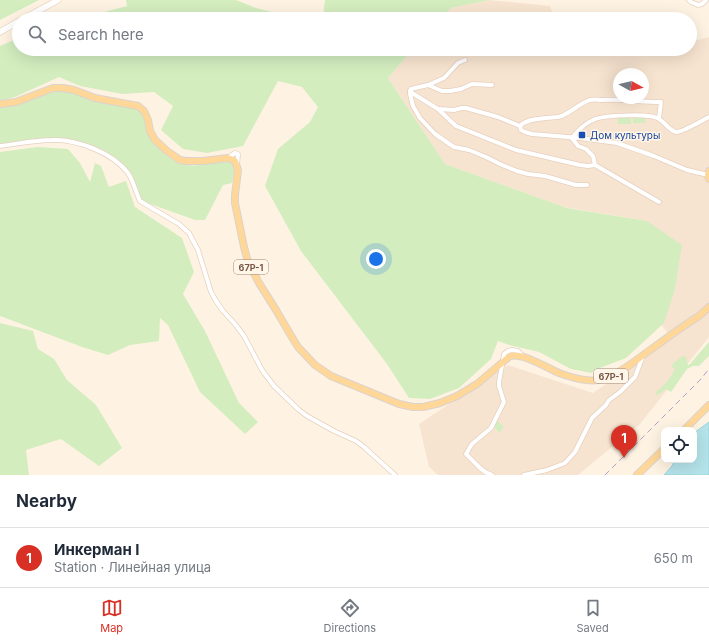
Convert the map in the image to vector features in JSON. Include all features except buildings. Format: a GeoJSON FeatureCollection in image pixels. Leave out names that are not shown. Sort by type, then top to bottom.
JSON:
{"type":"FeatureCollection","features":[{"type":"Feature","properties":{"kind":"main road"},"geometry":{"type":"LineString","coordinates":[[36,12],[58,0]]}},
{"type":"Feature","properties":{"kind":"main road"},"geometry":{"type":"LineString","coordinates":[[0,32],[12,25]]}},
{"type":"Feature","properties":{"kind":"main road","name":"67Р-1"},"geometry":{"type":"LineString","coordinates":[[0,104],[16,102],[53,88],[74,90],[95,98],[138,106],[144,111],[148,120],[150,131],[155,140],[180,160],[199,162],[228,158],[235,161],[238,170],[235,203],[248,262],[292,339],[315,364],[331,376],[400,404],[413,407],[423,407],[440,403],[457,396],[477,384],[510,356],[514,355],[523,357],[557,372],[580,379],[604,379],[612,376],[643,355],[699,316],[709,307]]}},
{"type":"Feature","properties":{"kind":"main road"},"geometry":{"type":"LineString","coordinates":[[687,427],[709,405]]}},
{"type":"Feature","properties":{"kind":"main road"},"geometry":{"type":"LineString","coordinates":[[637,475],[661,452]]}},
{"type":"Feature","properties":{"kind":"street"},"geometry":{"type":"LineString","coordinates":[[689,0],[698,5],[702,4],[706,0]]}},
{"type":"Feature","properties":{"kind":"street"},"geometry":{"type":"LineString","coordinates":[[465,60],[458,63],[444,78],[428,85],[411,89],[410,94],[413,106],[420,118],[435,134],[454,147],[469,150],[502,166],[576,185],[587,184]]}},
{"type":"Feature","properties":{"kind":"street"},"geometry":{"type":"LineString","coordinates":[[428,85],[442,91],[461,89],[472,84],[492,85]]}},
{"type":"Feature","properties":{"kind":"street"},"geometry":{"type":"LineString","coordinates":[[411,92],[438,109],[456,126],[516,150],[580,165],[595,165],[659,202]]}},
{"type":"Feature","properties":{"kind":"street"},"geometry":{"type":"LineString","coordinates":[[520,126],[526,122],[559,117],[589,100],[629,99],[644,102],[661,102],[659,118]]}},
{"type":"Feature","properties":{"kind":"street"},"geometry":{"type":"LineString","coordinates":[[438,109],[454,110],[466,108],[498,117],[520,126],[521,130],[532,134],[618,143],[687,170],[708,175]]}},
{"type":"Feature","properties":{"kind":"street"},"geometry":{"type":"LineString","coordinates":[[572,138],[585,124],[600,117],[642,115],[659,118],[673,131],[677,132],[709,117]]}},
{"type":"Feature","properties":{"kind":"street"},"geometry":{"type":"LineString","coordinates":[[572,138],[578,146],[586,149],[593,156],[595,165]]}},
{"type":"Feature","properties":{"kind":"street"},"geometry":{"type":"LineString","coordinates":[[0,146],[53,140],[92,148],[109,156],[128,173],[140,201],[179,224],[188,233],[198,250],[216,301],[223,311],[236,324],[262,370],[274,386],[303,413],[356,441],[395,475]]}},
{"type":"Feature","properties":{"kind":"street"},"geometry":{"type":"LineString","coordinates":[[524,475],[547,470],[565,463],[575,452],[592,418],[606,405],[609,400],[620,392],[635,377],[643,355]]}},
{"type":"Feature","properties":{"kind":"street"},"geometry":{"type":"LineString","coordinates":[[492,475],[481,469],[466,454],[472,444],[491,428],[504,402],[499,386],[502,363]]}},
{"type":"Feature","properties":{"kind":"street"},"geometry":{"type":"LineString","coordinates":[[701,413],[709,410]]}},
{"type":"Feature","properties":{"kind":"shaded area"},"geometry":{"type":"Polygon","coordinates":[[[489,0],[550,6],[552,12],[447,12],[451,8],[489,0]]]}},
{"type":"Feature","properties":{"kind":"shaded area"},"geometry":{"type":"Polygon","coordinates":[[[709,37],[709,304],[699,316],[670,336],[652,313],[647,221],[564,207],[445,164],[388,78],[407,56],[697,56],[697,40],[709,37]]]}},
{"type":"Feature","properties":{"kind":"shaded area"},"geometry":{"type":"Polygon","coordinates":[[[709,312],[709,337],[640,424],[578,475],[438,475],[429,467],[419,424],[508,365],[593,393],[709,312]]]}},
{"type":"Feature","properties":{"kind":"green space"},"geometry":{"type":"Polygon","coordinates":[[[0,0],[39,0],[16,12],[12,12],[12,14],[0,20],[0,0]]]}},
{"type":"Feature","properties":{"kind":"green space"},"geometry":{"type":"Polygon","coordinates":[[[126,0],[236,0],[256,8],[272,12],[104,12],[127,6],[126,0]]]}},
{"type":"Feature","properties":{"kind":"green space"},"geometry":{"type":"Polygon","coordinates":[[[325,0],[489,0],[451,8],[447,12],[324,12],[325,0]]]}},
{"type":"Feature","properties":{"kind":"green space"},"geometry":{"type":"Polygon","coordinates":[[[12,41],[12,56],[407,56],[388,78],[445,164],[567,208],[647,221],[682,245],[675,289],[664,323],[626,358],[597,369],[591,373],[571,369],[539,352],[498,341],[491,359],[459,388],[430,399],[409,398],[387,364],[301,251],[265,186],[278,149],[310,122],[318,107],[302,87],[278,81],[243,146],[207,153],[183,149],[161,130],[173,106],[154,92],[122,94],[80,86],[59,77],[15,97],[0,101],[0,46],[12,41]]]}},
{"type":"Feature","properties":{"kind":"green space"},"geometry":{"type":"Polygon","coordinates":[[[54,91],[68,91],[140,111],[146,123],[149,136],[156,146],[166,155],[182,164],[189,165],[198,165],[221,159],[229,161],[233,164],[234,171],[232,183],[223,185],[205,220],[195,220],[142,201],[133,177],[122,164],[107,152],[98,148],[76,142],[37,139],[0,144],[0,107],[17,105],[54,91]]]}},
{"type":"Feature","properties":{"kind":"green space"},"geometry":{"type":"Polygon","coordinates":[[[633,117],[645,118],[645,123],[633,123],[633,117]]]}},
{"type":"Feature","properties":{"kind":"green space"},"geometry":{"type":"Polygon","coordinates":[[[618,118],[631,118],[631,124],[618,124],[618,118]]]}},
{"type":"Feature","properties":{"kind":"green space"},"geometry":{"type":"Polygon","coordinates":[[[38,147],[68,149],[80,163],[90,182],[95,163],[101,166],[109,187],[126,181],[135,207],[182,238],[194,272],[183,294],[205,331],[239,403],[258,422],[245,434],[200,392],[168,325],[160,318],[159,341],[130,345],[108,355],[82,347],[0,316],[0,152],[38,147]]]}},
{"type":"Feature","properties":{"kind":"green space"},"geometry":{"type":"Polygon","coordinates":[[[0,323],[33,331],[38,349],[54,359],[67,380],[96,405],[122,448],[99,466],[61,439],[26,450],[29,475],[0,475],[0,323]]]}},
{"type":"Feature","properties":{"kind":"green space"},"geometry":{"type":"Polygon","coordinates":[[[709,342],[709,356],[699,366],[693,366],[687,369],[671,392],[666,389],[658,395],[656,394],[656,392],[671,376],[675,368],[671,367],[678,359],[683,356],[686,357],[688,365],[690,364],[709,342]]]}},
{"type":"Feature","properties":{"kind":"green space"},"geometry":{"type":"Polygon","coordinates":[[[498,421],[504,427],[499,433],[494,426],[498,421]]]}},
{"type":"Feature","properties":{"kind":"water"},"geometry":{"type":"Polygon","coordinates":[[[709,422],[709,475],[664,475],[674,463],[697,463],[697,431],[709,422]]]}},
{"type":"Feature","properties":{"kind":"railway"},"geometry":{"type":"LineString","coordinates":[[605,475],[700,380],[709,369]]}},
{"type":"Feature","properties":{"kind":"place","name":"Дом культуры"},"geometry":{"type":"Point","coordinates":[582,135]}},
{"type":"Feature","properties":{"kind":"place","name":"Инкерман I"},"geometry":{"type":"Point","coordinates":[624,458]}}]}
